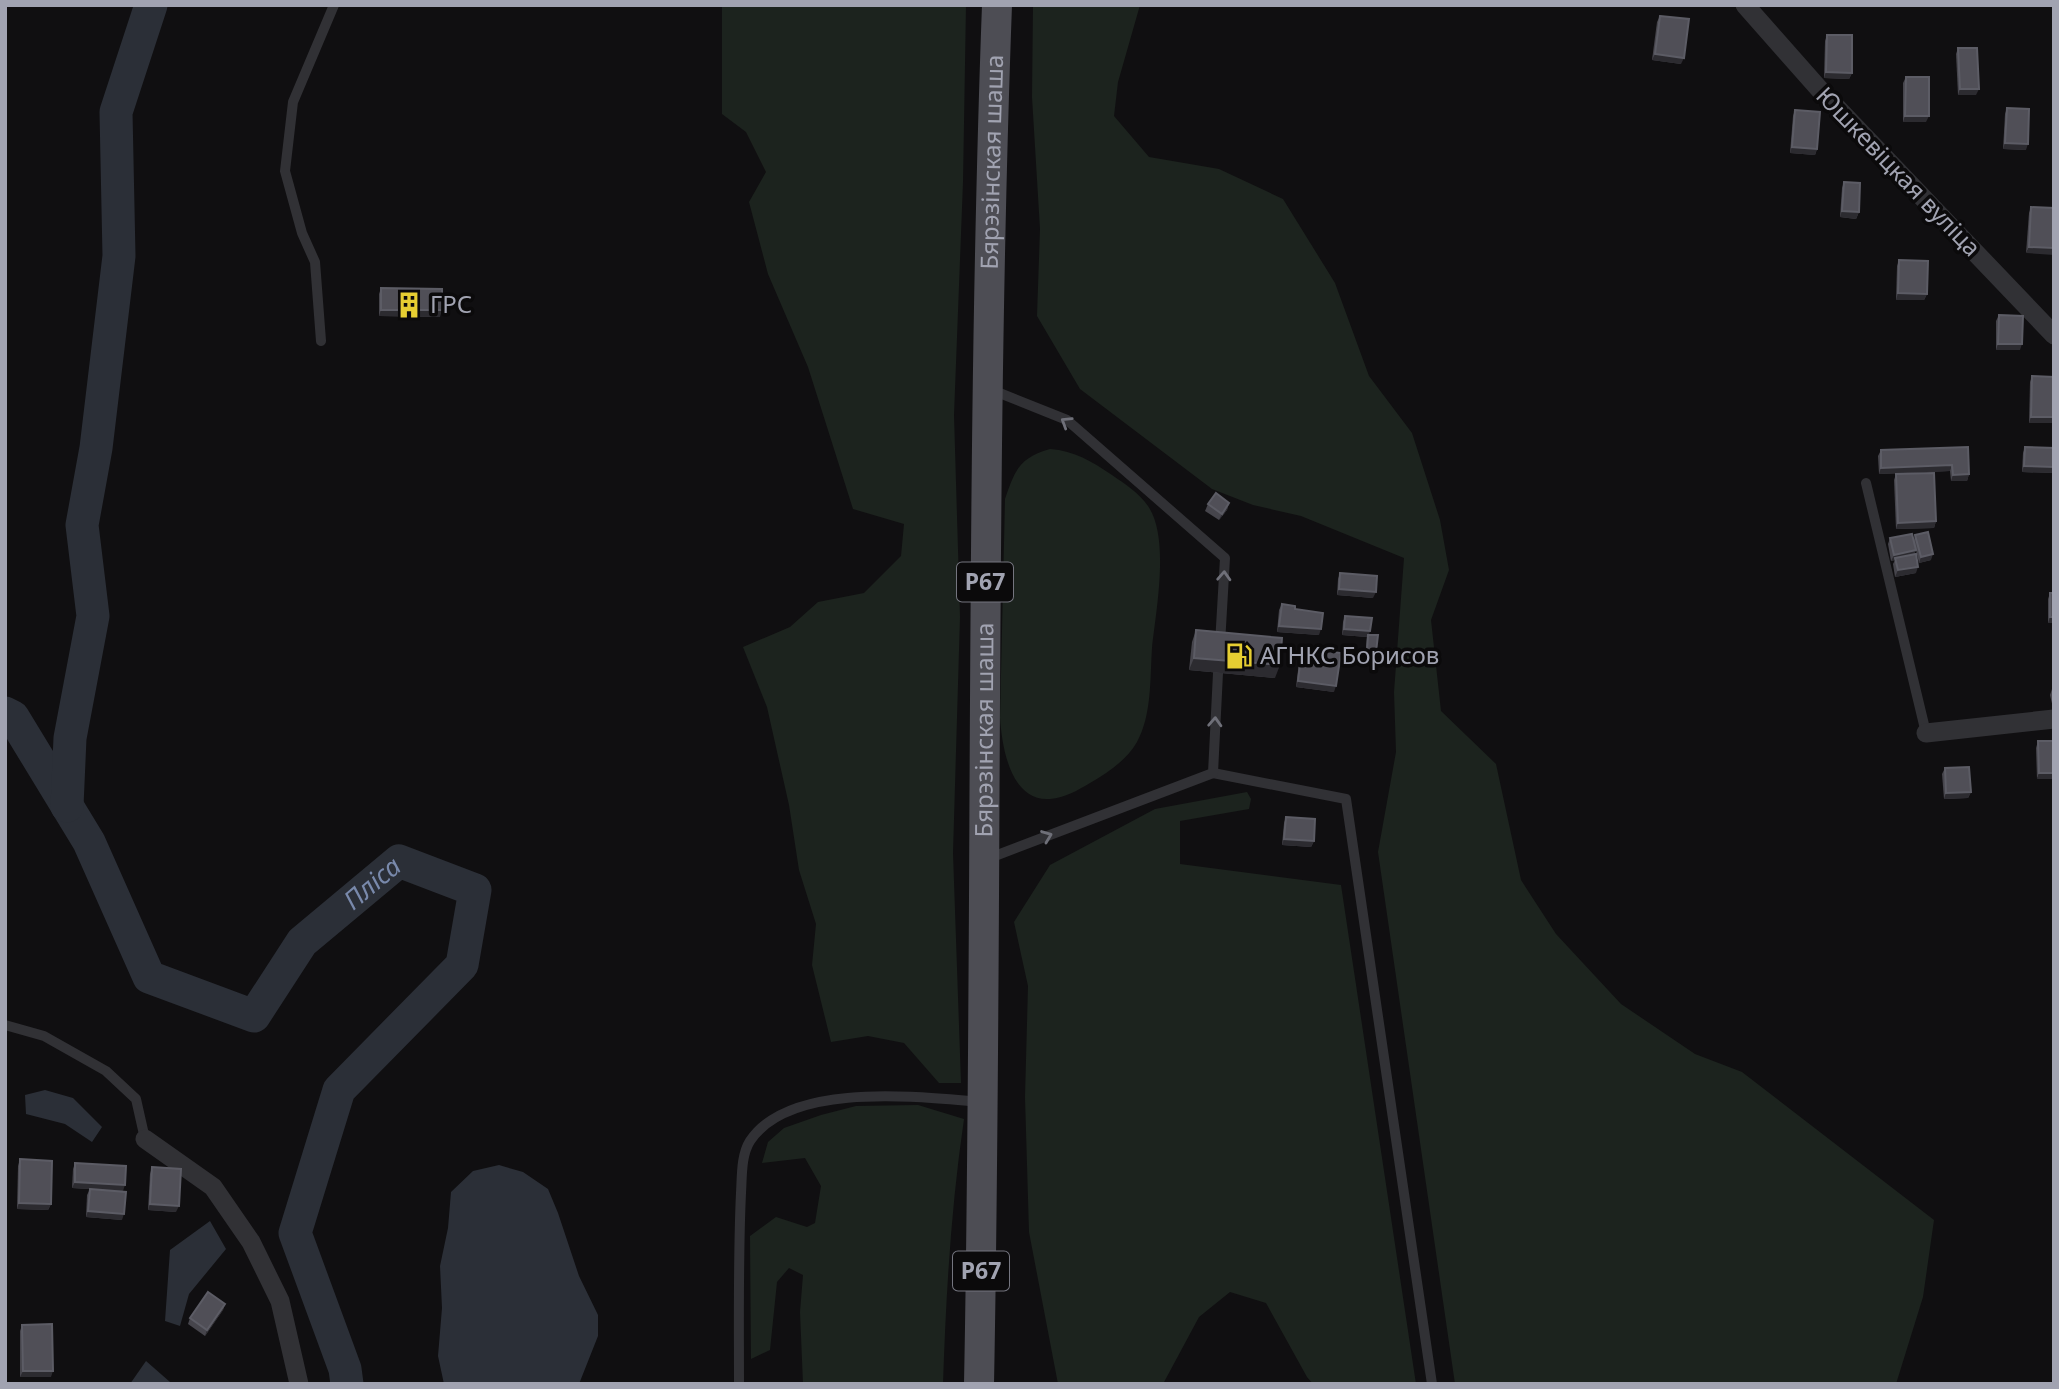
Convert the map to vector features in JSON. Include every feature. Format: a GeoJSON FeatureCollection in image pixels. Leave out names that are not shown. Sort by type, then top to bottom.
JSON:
{"type":"FeatureCollection","features":[{"type":"Feature","properties":{"kind":"main road","name":"Бярэзінская шаша"},"geometry":{"type":"LineString","coordinates":[[979,1384],[987,388],[997,5]]}},
{"type":"Feature","properties":{"kind":"street","name":"Юшкевіцкая вуліца"},"geometry":{"type":"LineString","coordinates":[[1745,5],[1821,91],[2054,335]]}},
{"type":"Feature","properties":{"kind":"street"},"geometry":{"type":"LineString","coordinates":[[1926,733],[2054,719]]}},
{"type":"Feature","properties":{"kind":"street"},"geometry":{"type":"LineString","coordinates":[[145,1139],[213,1187],[251,1242],[280,1301],[299,1384]]}},
{"type":"Feature","properties":{"kind":"lane"},"geometry":{"type":"LineString","coordinates":[[321,341],[315,262],[302,233],[285,171],[293,102],[334,5]]}},
{"type":"Feature","properties":{"kind":"lane"},"geometry":{"type":"LineString","coordinates":[[987,388],[1067,420],[1225,558],[1220,644]]}},
{"type":"Feature","properties":{"kind":"lane"},"geometry":{"type":"LineString","coordinates":[[1866,483],[1926,733]]}},
{"type":"Feature","properties":{"kind":"lane"},"geometry":{"type":"LineString","coordinates":[[1213,773],[1218,673]]}},
{"type":"Feature","properties":{"kind":"lane"},"geometry":{"type":"LineString","coordinates":[[984,860],[1213,773],[1346,799],[1432,1384]]}},
{"type":"Feature","properties":{"kind":"lane"},"geometry":{"type":"LineString","coordinates":[[5,1025],[44,1036],[106,1071],[136,1099],[145,1139]]}},
{"type":"Feature","properties":{"kind":"lane"},"geometry":{"type":"LineString","coordinates":[[739,1384],[739,1236],[744,1159],[749,1142],[772,1118],[810,1104],[839,1099],[903,1096],[982,1102]]}},
{"type":"Feature","properties":{"kind":"shaded area"},"geometry":{"type":"Polygon","coordinates":[[[722,5],[966,5],[963,182],[954,415],[960,617],[953,853],[961,1083],[939,1083],[904,1043],[868,1036],[831,1042],[812,965],[816,924],[799,870],[789,805],[767,707],[743,647],[790,627],[818,602],[864,593],[901,556],[904,524],[853,509],[808,367],[768,274],[749,202],[766,172],[746,132],[722,114],[722,5]]]}},
{"type":"Feature","properties":{"kind":"shaded area"},"geometry":{"type":"Polygon","coordinates":[[[1033,5],[1140,5],[1118,82],[1114,116],[1149,157],[1219,169],[1283,199],[1335,283],[1369,376],[1412,433],[1440,520],[1449,570],[1431,620],[1441,711],[1496,764],[1521,880],[1556,934],[1621,1004],[1695,1054],[1742,1072],[1934,1220],[1923,1297],[1896,1384],[1455,1384],[1378,852],[1396,752],[1394,692],[1404,558],[1301,516],[1253,505],[1212,489],[1080,389],[1037,316],[1040,229],[1032,97],[1033,5]]]}},
{"type":"Feature","properties":{"kind":"shaded area"},"geometry":{"type":"Polygon","coordinates":[[[1050,449],[1075,454],[1090,461],[1132,489],[1148,506],[1155,520],[1158,536],[1160,575],[1149,696],[1145,720],[1137,742],[1128,755],[1110,770],[1071,793],[1050,799],[1036,798],[1017,782],[1006,757],[1000,718],[1005,499],[1020,466],[1031,457],[1050,449]]]}},
{"type":"Feature","properties":{"kind":"shaded area"},"geometry":{"type":"Polygon","coordinates":[[[1247,792],[1251,799],[1249,809],[1180,821],[1180,864],[1341,885],[1416,1384],[1313,1384],[1266,1303],[1230,1292],[1199,1317],[1163,1384],[1058,1384],[1029,1232],[1025,1097],[1028,986],[1014,922],[1050,865],[1155,809],[1247,792]]]}},
{"type":"Feature","properties":{"kind":"shaded area"},"geometry":{"type":"Polygon","coordinates":[[[45,1090],[73,1098],[102,1127],[92,1142],[65,1124],[26,1114],[25,1095],[45,1090]]]}},
{"type":"Feature","properties":{"kind":"shaded area"},"geometry":{"type":"Polygon","coordinates":[[[918,1105],[964,1119],[950,1251],[943,1384],[803,1384],[800,1312],[803,1275],[789,1268],[777,1282],[770,1350],[751,1359],[750,1236],[776,1217],[807,1227],[815,1223],[821,1186],[805,1158],[762,1163],[768,1142],[784,1128],[856,1106],[918,1105]]]}},
{"type":"Feature","properties":{"kind":"shaded area"},"geometry":{"type":"Polygon","coordinates":[[[499,1165],[523,1172],[548,1189],[579,1276],[598,1315],[598,1336],[579,1384],[444,1384],[438,1356],[442,1308],[440,1266],[448,1228],[451,1192],[473,1171],[499,1165]]]}},
{"type":"Feature","properties":{"kind":"shaded area"},"geometry":{"type":"Polygon","coordinates":[[[210,1221],[226,1249],[189,1294],[180,1326],[165,1321],[170,1250],[210,1221]]]}},
{"type":"Feature","properties":{"kind":"shaded area"},"geometry":{"type":"Polygon","coordinates":[[[146,1361],[170,1382],[169,1384],[130,1384],[146,1361]]]}},
{"type":"Feature","properties":{"kind":"building"},"geometry":{"type":"Polygon","coordinates":[[[1660,16],[1689,19],[1684,58],[1655,54],[1660,16]]]}},
{"type":"Feature","properties":{"kind":"building"},"geometry":{"type":"Polygon","coordinates":[[[1827,35],[1852,35],[1852,73],[1826,72],[1827,35]]]}},
{"type":"Feature","properties":{"kind":"building"},"geometry":{"type":"Polygon","coordinates":[[[1958,48],[1977,48],[1979,89],[1960,89],[1958,48]]]}},
{"type":"Feature","properties":{"kind":"building"},"geometry":{"type":"Polygon","coordinates":[[[1906,77],[1929,77],[1929,116],[1905,116],[1906,77]]]}},
{"type":"Feature","properties":{"kind":"building"},"geometry":{"type":"Polygon","coordinates":[[[2007,108],[2029,109],[2028,144],[2005,143],[2007,108]]]}},
{"type":"Feature","properties":{"kind":"building"},"geometry":{"type":"Polygon","coordinates":[[[1795,110],[1820,112],[1817,149],[1792,147],[1795,110]]]}},
{"type":"Feature","properties":{"kind":"building"},"geometry":{"type":"Polygon","coordinates":[[[1844,182],[1860,183],[1859,212],[1842,211],[1844,182]]]}},
{"type":"Feature","properties":{"kind":"building"},"geometry":{"type":"Polygon","coordinates":[[[2031,207],[2054,208],[2054,248],[2029,247],[2031,207]]]}},
{"type":"Feature","properties":{"kind":"building"},"geometry":{"type":"Polygon","coordinates":[[[1899,260],[1928,261],[1927,294],[1898,293],[1899,260]]]}},
{"type":"Feature","properties":{"kind":"building","name":"ГРС"},"geometry":{"type":"Polygon","coordinates":[[[381,288],[442,289],[442,310],[381,310],[381,288]]]}},
{"type":"Feature","properties":{"kind":"building"},"geometry":{"type":"Polygon","coordinates":[[[1999,315],[2023,316],[2022,344],[1998,344],[1999,315]]]}},
{"type":"Feature","properties":{"kind":"building"},"geometry":{"type":"Polygon","coordinates":[[[2032,376],[2054,377],[2054,417],[2031,417],[2032,376]]]}},
{"type":"Feature","properties":{"kind":"building"},"geometry":{"type":"Polygon","coordinates":[[[1968,447],[1969,474],[1953,475],[1952,465],[1881,468],[1881,450],[1968,447]]]}},
{"type":"Feature","properties":{"kind":"building"},"geometry":{"type":"Polygon","coordinates":[[[2025,447],[2054,448],[2054,467],[2024,466],[2025,447]]]}},
{"type":"Feature","properties":{"kind":"building"},"geometry":{"type":"Polygon","coordinates":[[[1934,473],[1936,521],[1898,523],[1896,474],[1934,473]]]}},
{"type":"Feature","properties":{"kind":"building"},"geometry":{"type":"Polygon","coordinates":[[[1216,493],[1229,503],[1222,514],[1208,504],[1216,493]]]}},
{"type":"Feature","properties":{"kind":"building"},"geometry":{"type":"Polygon","coordinates":[[[1928,532],[1933,554],[1921,557],[1915,535],[1928,532]]]}},
{"type":"Feature","properties":{"kind":"building"},"geometry":{"type":"Polygon","coordinates":[[[1912,534],[1916,550],[1894,555],[1890,538],[1912,534]]]}},
{"type":"Feature","properties":{"kind":"building"},"geometry":{"type":"Polygon","coordinates":[[[1916,554],[1918,567],[1898,570],[1895,558],[1916,554]]]}},
{"type":"Feature","properties":{"kind":"building"},"geometry":{"type":"Polygon","coordinates":[[[1340,573],[1377,576],[1376,592],[1339,589],[1340,573]]]}},
{"type":"Feature","properties":{"kind":"building"},"geometry":{"type":"Polygon","coordinates":[[[2050,593],[2054,593],[2054,617],[2050,617],[2050,593]]]}},
{"type":"Feature","properties":{"kind":"building"},"geometry":{"type":"Polygon","coordinates":[[[1282,604],[1323,613],[1321,629],[1279,626],[1282,604]]]}},
{"type":"Feature","properties":{"kind":"building"},"geometry":{"type":"Polygon","coordinates":[[[1345,616],[1372,618],[1370,631],[1344,629],[1345,616]]]}},
{"type":"Feature","properties":{"kind":"building"},"geometry":{"type":"Polygon","coordinates":[[[1196,630],[1282,638],[1280,665],[1194,658],[1196,630]]]}},
{"type":"Feature","properties":{"kind":"building"},"geometry":{"type":"Polygon","coordinates":[[[1368,635],[1378,635],[1376,652],[1367,651],[1368,635]]]}},
{"type":"Feature","properties":{"kind":"building"},"geometry":{"type":"Polygon","coordinates":[[[1302,648],[1341,653],[1336,686],[1298,681],[1302,648]]]}},
{"type":"Feature","properties":{"kind":"building"},"geometry":{"type":"Polygon","coordinates":[[[2038,741],[2054,741],[2054,773],[2039,773],[2038,741]]]}},
{"type":"Feature","properties":{"kind":"building"},"geometry":{"type":"Polygon","coordinates":[[[1969,767],[1971,792],[1946,793],[1945,768],[1969,767]]]}},
{"type":"Feature","properties":{"kind":"building"},"geometry":{"type":"Polygon","coordinates":[[[1286,817],[1315,819],[1314,841],[1284,839],[1286,817]]]}},
{"type":"Feature","properties":{"kind":"building"},"geometry":{"type":"Polygon","coordinates":[[[20,1159],[52,1161],[51,1204],[19,1203],[20,1159]]]}},
{"type":"Feature","properties":{"kind":"building"},"geometry":{"type":"Polygon","coordinates":[[[75,1163],[126,1166],[125,1185],[75,1182],[75,1163]]]}},
{"type":"Feature","properties":{"kind":"building"},"geometry":{"type":"Polygon","coordinates":[[[152,1167],[181,1169],[179,1206],[150,1204],[152,1167]]]}},
{"type":"Feature","properties":{"kind":"building"},"geometry":{"type":"Polygon","coordinates":[[[90,1189],[126,1192],[124,1214],[88,1211],[90,1189]]]}},
{"type":"Feature","properties":{"kind":"building"},"geometry":{"type":"Polygon","coordinates":[[[208,1292],[225,1304],[207,1330],[190,1318],[208,1292]]]}},
{"type":"Feature","properties":{"kind":"building"},"geometry":{"type":"Polygon","coordinates":[[[52,1324],[53,1371],[23,1371],[22,1325],[52,1324]]]}},
{"type":"Feature","properties":{"kind":"waterway"},"geometry":{"type":"LineString","coordinates":[[67,806],[70,738],[93,616],[82,525],[96,448],[119,256],[116,112],[151,5]]}},
{"type":"Feature","properties":{"kind":"waterway","name":"Пліса"},"geometry":{"type":"LineString","coordinates":[[5,713],[13,717],[89,842],[149,977],[254,1016],[302,942],[399,861],[475,890],[462,965],[339,1090],[295,1233],[345,1369],[347,1384]]}},
{"type":"Feature","properties":{"kind":"place","name":"ГРС"},"geometry":{"type":"Point","coordinates":[409,305]}},
{"type":"Feature","properties":{"kind":"place","name":"АГНКС Борисов"},"geometry":{"type":"Point","coordinates":[1239,656]}}]}
